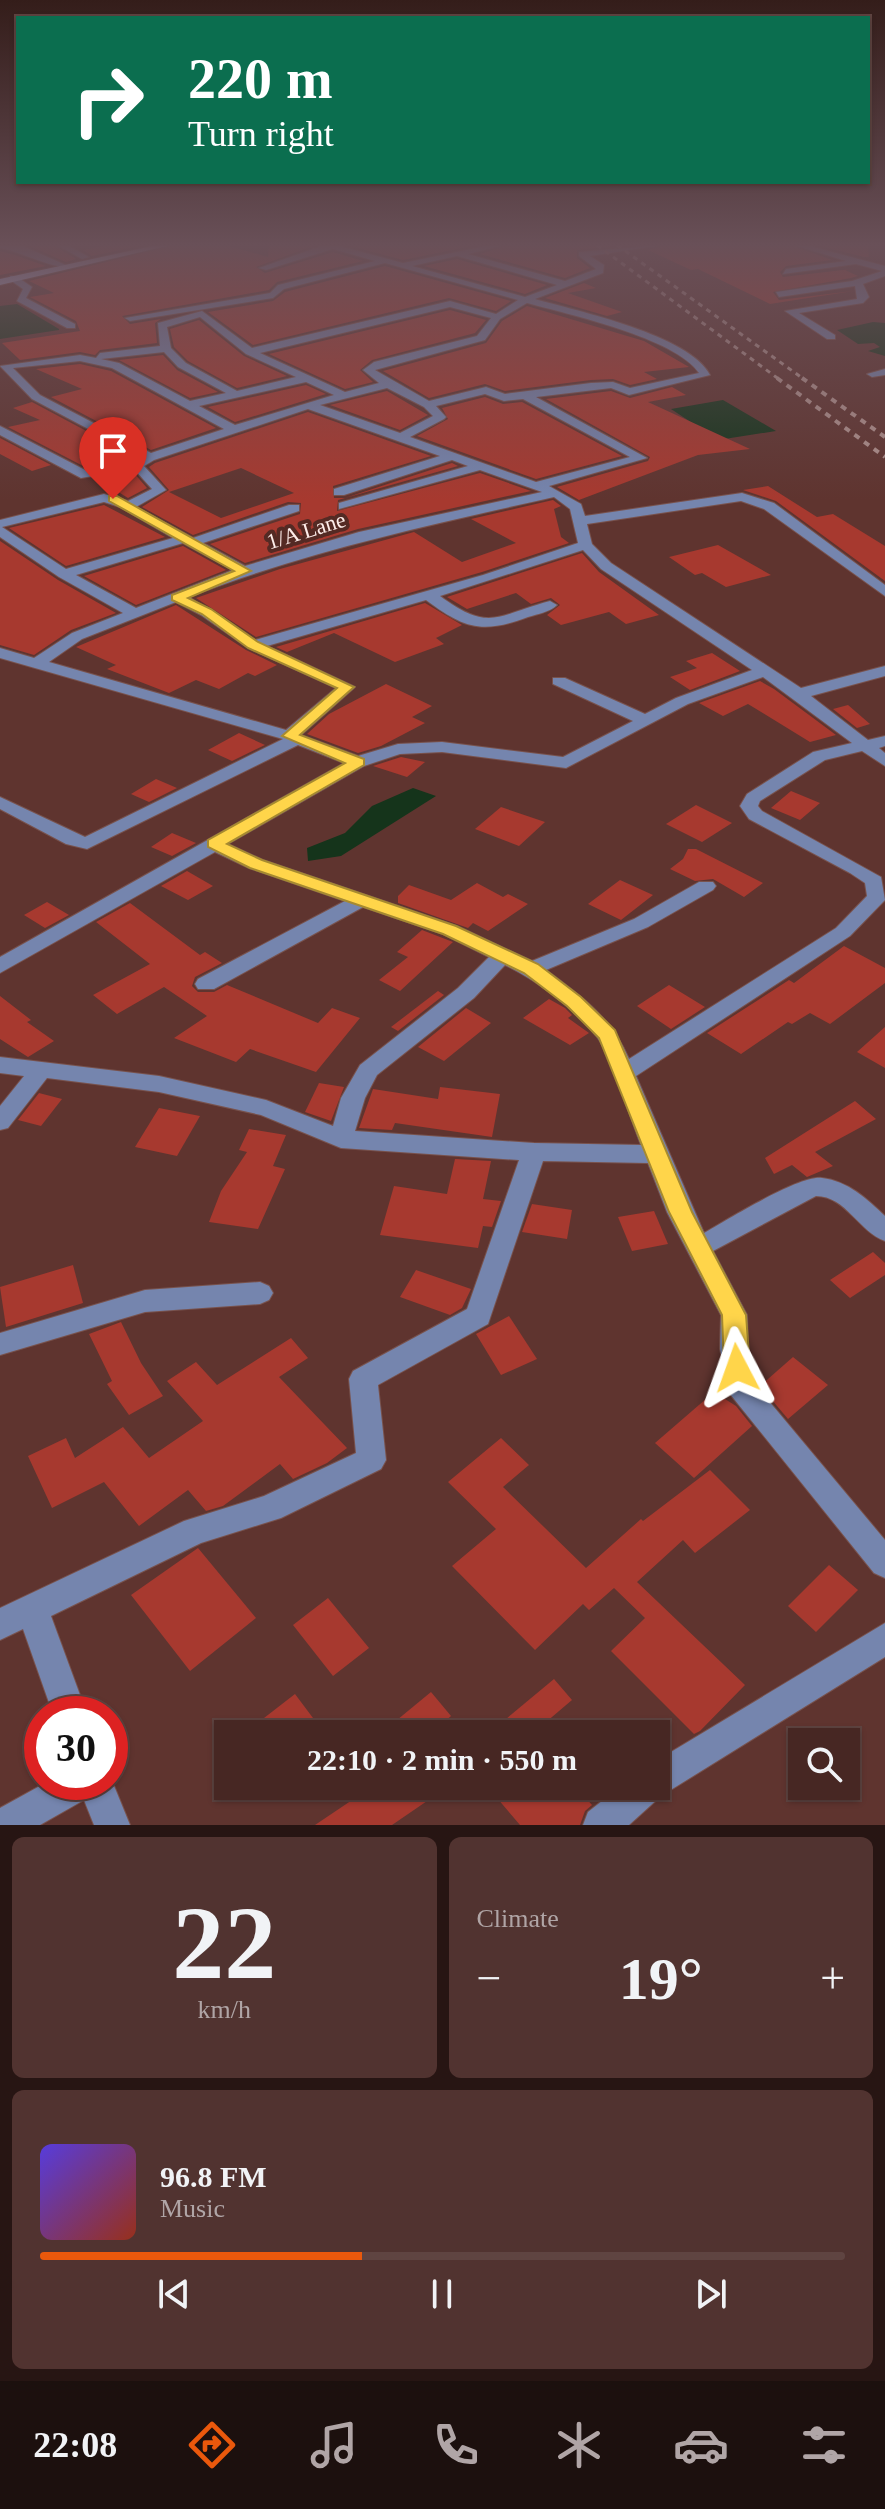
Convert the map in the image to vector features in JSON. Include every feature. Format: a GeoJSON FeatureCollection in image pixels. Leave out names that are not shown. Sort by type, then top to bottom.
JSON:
{"type":"FeatureCollection","features":[{"type":"Feature","properties":{"kind":"street"},"geometry":{"type":"LineString","coordinates":[[163,330],[166,349],[182,365],[235,394]]}},
{"type":"Feature","properties":{"kind":"street"},"geometry":{"type":"LineString","coordinates":[[222,330],[250,352],[343,395]]}},
{"type":"Feature","properties":{"kind":"street"},"geometry":{"type":"LineString","coordinates":[[250,352],[341,330]]}},
{"type":"Feature","properties":{"kind":"street"},"geometry":{"type":"LineString","coordinates":[[398,439],[440,417],[428,405],[368,370],[378,364],[481,338],[487,330]]}},
{"type":"Feature","properties":{"kind":"street"},"geometry":{"type":"LineString","coordinates":[[428,405],[486,390],[504,398],[591,386],[613,385],[629,392],[705,375],[701,367],[682,354],[632,330]]}},
{"type":"Feature","properties":{"kind":"street"},"geometry":{"type":"LineString","coordinates":[[820,330],[831,337]]}},
{"type":"Feature","properties":{"kind":"street"},"geometry":{"type":"LineString","coordinates":[[150,457],[36,397],[5,366],[166,349]]}},
{"type":"Feature","properties":{"kind":"street"},"geometry":{"type":"LineString","coordinates":[[80,358],[115,365],[235,430]]}},
{"type":"Feature","properties":{"kind":"street"},"geometry":{"type":"LineString","coordinates":[[872,374],[885,372]]}},
{"type":"Feature","properties":{"kind":"street"},"geometry":{"type":"LineString","coordinates":[[189,405],[304,379]]}},
{"type":"Feature","properties":{"kind":"street"},"geometry":{"type":"LineString","coordinates":[[0,430],[85,475],[137,465],[150,457],[308,405],[388,384]]}},
{"type":"Feature","properties":{"kind":"street"},"geometry":{"type":"LineString","coordinates":[[522,394],[641,458],[538,485]]}},
{"type":"Feature","properties":{"kind":"street"},"geometry":{"type":"LineString","coordinates":[[308,405],[556,493],[576,507],[585,545],[606,566],[875,744],[885,761]]}},
{"type":"Feature","properties":{"kind":"street"},"geometry":{"type":"LineString","coordinates":[[339,492],[452,456]]}},
{"type":"Feature","properties":{"kind":"street"},"geometry":{"type":"LineString","coordinates":[[127,505],[160,490],[137,465]]}},
{"type":"Feature","properties":{"kind":"street"},"geometry":{"type":"LineString","coordinates":[[344,506],[481,466]]}},
{"type":"Feature","properties":{"kind":"street","name":"1/A Lane"},"geometry":{"type":"LineString","coordinates":[[38,662],[77,636],[244,571],[364,535],[556,493]]}},
{"type":"Feature","properties":{"kind":"street"},"geometry":{"type":"LineString","coordinates":[[581,521],[742,497],[769,506],[885,592]]}},
{"type":"Feature","properties":{"kind":"street"},"geometry":{"type":"LineString","coordinates":[[0,524],[104,498],[127,505],[131,511],[244,571]]}},
{"type":"Feature","properties":{"kind":"street"},"geometry":{"type":"LineString","coordinates":[[64,574],[294,508]]}},
{"type":"Feature","properties":{"kind":"street"},"geometry":{"type":"LineString","coordinates":[[0,531],[64,574],[134,613]]}},
{"type":"Feature","properties":{"kind":"street"},"geometry":{"type":"LineString","coordinates":[[253,645],[585,545]]}},
{"type":"Feature","properties":{"kind":"street"},"geometry":{"type":"LineString","coordinates":[[427,594],[462,621],[482,627],[550,605]]}},
{"type":"Feature","properties":{"kind":"street"},"geometry":{"type":"LineString","coordinates":[[0,802],[73,840],[87,843],[293,738],[347,687],[253,645],[206,612],[177,597]]}},
{"type":"Feature","properties":{"kind":"street"},"geometry":{"type":"LineString","coordinates":[[0,652],[293,738],[358,762]]}},
{"type":"Feature","properties":{"kind":"street"},"geometry":{"type":"LineString","coordinates":[[0,966],[358,762],[398,749],[442,747],[566,763],[682,701],[764,671]]}},
{"type":"Feature","properties":{"kind":"street"},"geometry":{"type":"LineString","coordinates":[[799,694],[885,671]]}},
{"type":"Feature","properties":{"kind":"street"},"geometry":{"type":"LineString","coordinates":[[559,681],[647,721]]}},
{"type":"Feature","properties":{"kind":"street"},"geometry":{"type":"LineString","coordinates":[[624,1073],[843,932],[877,897],[874,881],[755,815],[749,806],[753,798],[802,764],[819,756],[875,744]]}},
{"type":"Feature","properties":{"kind":"street"},"geometry":{"type":"LineString","coordinates":[[214,844],[256,864],[450,930],[531,969],[574,1002],[608,1035],[699,1247],[734,1315],[734,1349],[740,1386],[885,1563]]}},
{"type":"Feature","properties":{"kind":"street"},"geometry":{"type":"LineString","coordinates":[[531,969],[641,923],[706,886]]}},
{"type":"Feature","properties":{"kind":"street"},"geometry":{"type":"LineString","coordinates":[[206,984],[363,899]]}},
{"type":"Feature","properties":{"kind":"street"},"geometry":{"type":"LineString","coordinates":[[341,1139],[353,1098],[368,1070],[466,993],[501,957]]}},
{"type":"Feature","properties":{"kind":"street"},"geometry":{"type":"LineString","coordinates":[[0,1065],[159,1084],[266,1108],[341,1139],[534,1152],[658,1154]]}},
{"type":"Feature","properties":{"kind":"street"},"geometry":{"type":"LineString","coordinates":[[0,1122],[40,1071]]}},
{"type":"Feature","properties":{"kind":"street"},"geometry":{"type":"LineString","coordinates":[[0,1624],[195,1531],[270,1508],[371,1460],[363,1379],[478,1316],[534,1152]]}},
{"type":"Feature","properties":{"kind":"street"},"geometry":{"type":"LineString","coordinates":[[699,1247],[812,1187],[823,1186],[836,1188],[885,1231]]}},
{"type":"Feature","properties":{"kind":"street"},"geometry":{"type":"LineString","coordinates":[[0,1344],[145,1301],[260,1293]]}},
{"type":"Feature","properties":{"kind":"street"},"geometry":{"type":"LineString","coordinates":[[32,1609],[63,1696]]}},
{"type":"Feature","properties":{"kind":"street"},"geometry":{"type":"LineString","coordinates":[[670,1772],[885,1639]]}},
{"type":"Feature","properties":{"kind":"street"},"geometry":{"type":"LineString","coordinates":[[5,1825],[50,1800]]}},
{"type":"Feature","properties":{"kind":"street"},"geometry":{"type":"LineString","coordinates":[[102,1800],[112,1825]]}},
{"type":"Feature","properties":{"kind":"street"},"geometry":{"type":"LineString","coordinates":[[601,1825],[631,1800]]}},
{"type":"Feature","properties":{"kind":"shaded area"},"geometry":{"type":"Polygon","coordinates":[[[0,330],[58,330],[0,339],[0,330]]]}},
{"type":"Feature","properties":{"kind":"shaded area"},"geometry":{"type":"Polygon","coordinates":[[[837,330],[885,330],[885,356],[868,351],[880,347],[874,343],[858,344],[837,330]]]}},
{"type":"Feature","properties":{"kind":"shaded area"},"geometry":{"type":"Polygon","coordinates":[[[723,400],[776,431],[718,440],[671,409],[723,400]]]}},
{"type":"Feature","properties":{"kind":"shaded area"},"geometry":{"type":"Polygon","coordinates":[[[413,788],[436,796],[341,856],[308,861],[307,848],[345,833],[372,806],[413,788]]]}},
{"type":"Feature","properties":{"kind":"building"},"geometry":{"type":"Polygon","coordinates":[[[156,330],[157,343],[100,350],[95,355],[80,352],[20,360],[2,343],[80,331],[156,330]]]}},
{"type":"Feature","properties":{"kind":"building"},"geometry":{"type":"Polygon","coordinates":[[[170,330],[212,330],[244,356],[287,376],[237,388],[188,361],[174,347],[170,330]]]}},
{"type":"Feature","properties":{"kind":"building"},"geometry":{"type":"Polygon","coordinates":[[[233,330],[315,330],[253,345],[233,330]]]}},
{"type":"Feature","properties":{"kind":"building"},"geometry":{"type":"Polygon","coordinates":[[[367,330],[477,330],[372,360],[360,370],[373,382],[345,389],[269,354],[367,330]]]}},
{"type":"Feature","properties":{"kind":"building"},"geometry":{"type":"Polygon","coordinates":[[[495,330],[608,330],[644,341],[689,367],[644,372],[657,379],[630,385],[613,379],[591,380],[505,391],[485,384],[429,398],[383,371],[486,343],[495,330]]]}},
{"type":"Feature","properties":{"kind":"building"},"geometry":{"type":"Polygon","coordinates":[[[163,355],[177,370],[218,392],[190,398],[119,360],[163,355]]]}},
{"type":"Feature","properties":{"kind":"building"},"geometry":{"type":"Polygon","coordinates":[[[80,364],[111,371],[216,428],[151,450],[51,397],[82,389],[36,369],[80,364]]]}},
{"type":"Feature","properties":{"kind":"building"},"geometry":{"type":"Polygon","coordinates":[[[306,385],[326,394],[235,422],[208,407],[306,385]]]}},
{"type":"Feature","properties":{"kind":"building"},"geometry":{"type":"Polygon","coordinates":[[[672,387],[686,395],[648,402],[750,449],[698,455],[579,500],[557,487],[648,461],[650,457],[546,399],[611,391],[630,398],[672,387]]]}},
{"type":"Feature","properties":{"kind":"building"},"geometry":{"type":"Polygon","coordinates":[[[387,391],[428,415],[400,430],[330,405],[387,391]]]}},
{"type":"Feature","properties":{"kind":"building"},"geometry":{"type":"Polygon","coordinates":[[[485,397],[503,404],[522,402],[622,456],[536,479],[417,436],[448,419],[442,408],[485,397]]]}},
{"type":"Feature","properties":{"kind":"building"},"geometry":{"type":"Polygon","coordinates":[[[32,402],[135,457],[87,468],[8,427],[40,420],[13,408],[32,402]]]}},
{"type":"Feature","properties":{"kind":"building"},"geometry":{"type":"Polygon","coordinates":[[[308,412],[431,456],[333,486],[334,498],[345,498],[452,463],[458,466],[338,500],[337,511],[480,473],[531,491],[358,529],[245,563],[210,544],[300,514],[301,503],[288,502],[193,535],[142,507],[169,490],[149,467],[308,412]],[[241,468],[169,492],[221,518],[294,493],[241,468]]]}},
{"type":"Feature","properties":{"kind":"building"},"geometry":{"type":"Polygon","coordinates":[[[0,438],[51,465],[32,471],[0,454],[0,438]]]}},
{"type":"Feature","properties":{"kind":"building"},"geometry":{"type":"Polygon","coordinates":[[[133,472],[147,488],[128,498],[96,478],[133,472]]]}},
{"type":"Feature","properties":{"kind":"building"},"geometry":{"type":"Polygon","coordinates":[[[768,486],[817,517],[833,514],[885,546],[885,581],[776,501],[743,490],[768,486]]]}},
{"type":"Feature","properties":{"kind":"building"},"geometry":{"type":"Polygon","coordinates":[[[553,500],[561,506],[554,509],[561,537],[569,543],[482,572],[256,637],[196,598],[280,569],[414,532],[462,562],[516,543],[471,519],[553,500]]]}},
{"type":"Feature","properties":{"kind":"building"},"geometry":{"type":"Polygon","coordinates":[[[104,505],[165,537],[66,566],[9,528],[104,505]]]}},
{"type":"Feature","properties":{"kind":"building"},"geometry":{"type":"Polygon","coordinates":[[[0,541],[58,580],[116,613],[71,630],[34,655],[0,645],[0,541]]]}},
{"type":"Feature","properties":{"kind":"building"},"geometry":{"type":"Polygon","coordinates":[[[718,545],[771,575],[726,587],[702,573],[695,575],[669,557],[718,545]]]}},
{"type":"Feature","properties":{"kind":"building"},"geometry":{"type":"Polygon","coordinates":[[[183,546],[226,570],[136,605],[84,576],[183,546]]]}},
{"type":"Feature","properties":{"kind":"building"},"geometry":{"type":"Polygon","coordinates":[[[582,553],[599,572],[659,615],[626,624],[609,612],[561,625],[547,615],[560,605],[551,598],[531,604],[516,593],[467,609],[447,597],[582,553]]]}},
{"type":"Feature","properties":{"kind":"building"},"geometry":{"type":"Polygon","coordinates":[[[425,603],[462,625],[436,638],[444,644],[395,662],[334,633],[287,652],[276,647],[425,603]]]}},
{"type":"Feature","properties":{"kind":"building"},"geometry":{"type":"Polygon","coordinates":[[[176,605],[246,650],[277,665],[255,676],[248,673],[219,689],[196,680],[169,693],[107,669],[116,665],[76,647],[176,605]]]}},
{"type":"Feature","properties":{"kind":"building"},"geometry":{"type":"Polygon","coordinates":[[[712,653],[740,671],[690,690],[670,677],[697,668],[686,661],[712,653]]]}},
{"type":"Feature","properties":{"kind":"building"},"geometry":{"type":"Polygon","coordinates":[[[760,681],[836,735],[810,742],[748,704],[723,716],[699,703],[760,681]]]}},
{"type":"Feature","properties":{"kind":"building"},"geometry":{"type":"Polygon","coordinates":[[[386,684],[432,706],[412,717],[425,723],[381,746],[358,753],[307,734],[329,714],[386,684]]]}},
{"type":"Feature","properties":{"kind":"building"},"geometry":{"type":"Polygon","coordinates":[[[848,705],[870,724],[857,728],[833,709],[848,705]]]}},
{"type":"Feature","properties":{"kind":"building"},"geometry":{"type":"Polygon","coordinates":[[[239,733],[265,745],[232,761],[208,750],[239,733]]]}},
{"type":"Feature","properties":{"kind":"building"},"geometry":{"type":"Polygon","coordinates":[[[401,757],[425,762],[407,777],[373,766],[401,757]]]}},
{"type":"Feature","properties":{"kind":"building"},"geometry":{"type":"Polygon","coordinates":[[[156,779],[177,788],[149,802],[131,794],[156,779]]]}},
{"type":"Feature","properties":{"kind":"building"},"geometry":{"type":"Polygon","coordinates":[[[791,791],[820,803],[800,820],[771,808],[791,791]]]}},
{"type":"Feature","properties":{"kind":"building"},"geometry":{"type":"Polygon","coordinates":[[[696,805],[732,823],[702,842],[666,824],[696,805]]]}},
{"type":"Feature","properties":{"kind":"building"},"geometry":{"type":"Polygon","coordinates":[[[501,807],[545,822],[519,846],[475,829],[501,807]]]}},
{"type":"Feature","properties":{"kind":"building"},"geometry":{"type":"Polygon","coordinates":[[[172,833],[196,843],[172,856],[151,847],[172,833]]]}},
{"type":"Feature","properties":{"kind":"building"},"geometry":{"type":"Polygon","coordinates":[[[688,849],[696,849],[763,883],[744,897],[713,879],[695,881],[670,869],[683,859],[688,849]]]}},
{"type":"Feature","properties":{"kind":"building"},"geometry":{"type":"Polygon","coordinates":[[[187,871],[213,886],[188,900],[161,886],[187,871]]]}},
{"type":"Feature","properties":{"kind":"building"},"geometry":{"type":"Polygon","coordinates":[[[620,880],[653,895],[621,920],[588,904],[620,880]]]}},
{"type":"Feature","properties":{"kind":"building"},"geometry":{"type":"Polygon","coordinates":[[[477,883],[503,897],[508,894],[528,904],[488,931],[473,923],[468,928],[398,903],[398,896],[409,885],[451,900],[477,883]]]}},
{"type":"Feature","properties":{"kind":"building"},"geometry":{"type":"Polygon","coordinates":[[[47,902],[69,915],[45,928],[24,915],[47,902]]]}},
{"type":"Feature","properties":{"kind":"building"},"geometry":{"type":"Polygon","coordinates":[[[130,903],[200,955],[205,952],[222,963],[195,977],[192,986],[198,992],[214,992],[227,985],[318,1023],[332,1008],[360,1018],[316,1072],[250,1049],[236,1062],[174,1038],[207,1016],[164,987],[117,1014],[93,995],[150,964],[96,922],[130,903]]]}},
{"type":"Feature","properties":{"kind":"building"},"geometry":{"type":"Polygon","coordinates":[[[422,930],[453,942],[400,991],[379,980],[408,957],[397,952],[422,930]]]}},
{"type":"Feature","properties":{"kind":"building"},"geometry":{"type":"Polygon","coordinates":[[[844,946],[885,968],[885,983],[830,1024],[810,1013],[792,1024],[788,1022],[741,1054],[707,1033],[789,980],[794,983],[844,946]]]}},
{"type":"Feature","properties":{"kind":"building"},"geometry":{"type":"Polygon","coordinates":[[[669,985],[705,1007],[671,1029],[637,1006],[669,985]]]}},
{"type":"Feature","properties":{"kind":"building"},"geometry":{"type":"Polygon","coordinates":[[[438,991],[444,995],[398,1031],[391,1027],[438,991]]]}},
{"type":"Feature","properties":{"kind":"building"},"geometry":{"type":"Polygon","coordinates":[[[0,996],[31,1020],[27,1022],[54,1041],[28,1057],[0,1039],[0,996]]]}},
{"type":"Feature","properties":{"kind":"building"},"geometry":{"type":"Polygon","coordinates":[[[549,999],[565,1008],[572,1015],[568,1018],[589,1033],[570,1045],[523,1018],[549,999]]]}},
{"type":"Feature","properties":{"kind":"building"},"geometry":{"type":"Polygon","coordinates":[[[466,1008],[491,1023],[444,1061],[418,1047],[466,1008]]]}},
{"type":"Feature","properties":{"kind":"building"},"geometry":{"type":"Polygon","coordinates":[[[885,1027],[885,1068],[857,1052],[885,1027]]]}},
{"type":"Feature","properties":{"kind":"building"},"geometry":{"type":"Polygon","coordinates":[[[319,1083],[344,1087],[331,1121],[305,1112],[319,1083]]]}},
{"type":"Feature","properties":{"kind":"building"},"geometry":{"type":"Polygon","coordinates":[[[440,1087],[500,1094],[492,1137],[395,1123],[392,1130],[359,1128],[373,1089],[438,1099],[440,1087]]]}},
{"type":"Feature","properties":{"kind":"building"},"geometry":{"type":"Polygon","coordinates":[[[39,1093],[62,1099],[41,1126],[18,1120],[39,1093]]]}},
{"type":"Feature","properties":{"kind":"building"},"geometry":{"type":"Polygon","coordinates":[[[855,1101],[876,1119],[815,1152],[833,1166],[807,1177],[792,1165],[774,1174],[765,1158],[855,1101]]]}},
{"type":"Feature","properties":{"kind":"building"},"geometry":{"type":"Polygon","coordinates":[[[159,1108],[200,1116],[177,1156],[135,1147],[159,1108]]]}},
{"type":"Feature","properties":{"kind":"building"},"geometry":{"type":"Polygon","coordinates":[[[249,1129],[286,1135],[273,1166],[285,1169],[258,1229],[209,1222],[221,1191],[247,1152],[239,1150],[249,1129]]]}},
{"type":"Feature","properties":{"kind":"building"},"geometry":{"type":"Polygon","coordinates":[[[455,1159],[491,1161],[483,1199],[501,1201],[492,1227],[483,1226],[478,1248],[380,1235],[394,1186],[447,1194],[455,1159]]]}},
{"type":"Feature","properties":{"kind":"building"},"geometry":{"type":"Polygon","coordinates":[[[532,1204],[572,1210],[567,1239],[522,1232],[532,1204]]]}},
{"type":"Feature","properties":{"kind":"building"},"geometry":{"type":"Polygon","coordinates":[[[654,1211],[668,1244],[632,1251],[618,1217],[654,1211]]]}},
{"type":"Feature","properties":{"kind":"building"},"geometry":{"type":"Polygon","coordinates":[[[873,1252],[885,1263],[885,1275],[850,1298],[830,1280],[873,1252]]]}},
{"type":"Feature","properties":{"kind":"building"},"geometry":{"type":"Polygon","coordinates":[[[73,1265],[83,1303],[6,1327],[0,1287],[73,1265]]]}},
{"type":"Feature","properties":{"kind":"building"},"geometry":{"type":"Polygon","coordinates":[[[416,1270],[471,1289],[462,1308],[450,1315],[400,1297],[416,1270]]]}},
{"type":"Feature","properties":{"kind":"building"},"geometry":{"type":"Polygon","coordinates":[[[509,1316],[537,1359],[501,1375],[476,1334],[509,1316]]]}},
{"type":"Feature","properties":{"kind":"building"},"geometry":{"type":"Polygon","coordinates":[[[121,1322],[141,1363],[163,1396],[129,1415],[107,1384],[112,1381],[89,1334],[121,1322]]]}},
{"type":"Feature","properties":{"kind":"building"},"geometry":{"type":"Polygon","coordinates":[[[291,1338],[308,1358],[279,1377],[347,1448],[327,1463],[293,1479],[280,1464],[223,1506],[206,1511],[188,1490],[139,1526],[104,1482],[52,1508],[28,1456],[66,1438],[75,1458],[123,1427],[149,1458],[203,1421],[167,1381],[196,1362],[217,1385],[291,1338]]]}},
{"type":"Feature","properties":{"kind":"building"},"geometry":{"type":"Polygon","coordinates":[[[793,1357],[828,1385],[788,1419],[760,1386],[793,1357]]]}},
{"type":"Feature","properties":{"kind":"building"},"geometry":{"type":"Polygon","coordinates":[[[714,1392],[736,1406],[752,1426],[694,1478],[655,1443],[714,1392]]]}},
{"type":"Feature","properties":{"kind":"building"},"geometry":{"type":"Polygon","coordinates":[[[501,1438],[529,1465],[503,1487],[586,1568],[641,1519],[643,1521],[710,1470],[750,1510],[695,1553],[683,1540],[637,1582],[745,1685],[700,1731],[694,1734],[611,1651],[645,1618],[614,1588],[589,1610],[583,1604],[535,1650],[452,1566],[496,1529],[448,1482],[501,1438]]]}},
{"type":"Feature","properties":{"kind":"building"},"geometry":{"type":"Polygon","coordinates":[[[198,1548],[256,1618],[190,1671],[131,1595],[198,1548]]]}},
{"type":"Feature","properties":{"kind":"building"},"geometry":{"type":"Polygon","coordinates":[[[829,1565],[858,1590],[816,1632],[788,1606],[829,1565]]]}},
{"type":"Feature","properties":{"kind":"building"},"geometry":{"type":"Polygon","coordinates":[[[328,1598],[369,1648],[333,1676],[293,1625],[328,1598]]]}},
{"type":"Feature","properties":{"kind":"building"},"geometry":{"type":"Polygon","coordinates":[[[554,1679],[572,1700],[548,1720],[506,1719],[554,1679]]]}},
{"type":"Feature","properties":{"kind":"building"},"geometry":{"type":"Polygon","coordinates":[[[431,1692],[451,1716],[447,1720],[397,1720],[431,1692]]]}},
{"type":"Feature","properties":{"kind":"building"},"geometry":{"type":"Polygon","coordinates":[[[295,1694],[314,1720],[266,1720],[264,1718],[295,1694]]]}},
{"type":"Feature","properties":{"kind":"building"},"geometry":{"type":"Polygon","coordinates":[[[352,1800],[429,1800],[392,1825],[315,1825],[352,1800]]]}},
{"type":"Feature","properties":{"kind":"building"},"geometry":{"type":"Polygon","coordinates":[[[499,1800],[588,1800],[592,1805],[585,1811],[580,1825],[520,1825],[499,1800]]]}},
{"type":"Feature","properties":{"kind":"railway"},"geometry":{"type":"LineString","coordinates":[[712,330],[780,380]]}},
{"type":"Feature","properties":{"kind":"railway"},"geometry":{"type":"LineString","coordinates":[[736,330],[805,380]]}},
{"type":"Feature","properties":{"kind":"railway"},"geometry":{"type":"LineString","coordinates":[[777,378],[885,457]]}},
{"type":"Feature","properties":{"kind":"railway"},"geometry":{"type":"LineString","coordinates":[[802,378],[885,437]]}},
{"type":"Feature","properties":{"kind":"route"},"geometry":{"type":"LineString","coordinates":[[113,499],[244,571],[177,597],[206,612],[253,645],[347,687],[289,736],[358,762],[214,844],[256,864],[450,930],[531,969],[574,1002],[608,1035],[680,1212],[734,1315],[737,1368]]}}]}
